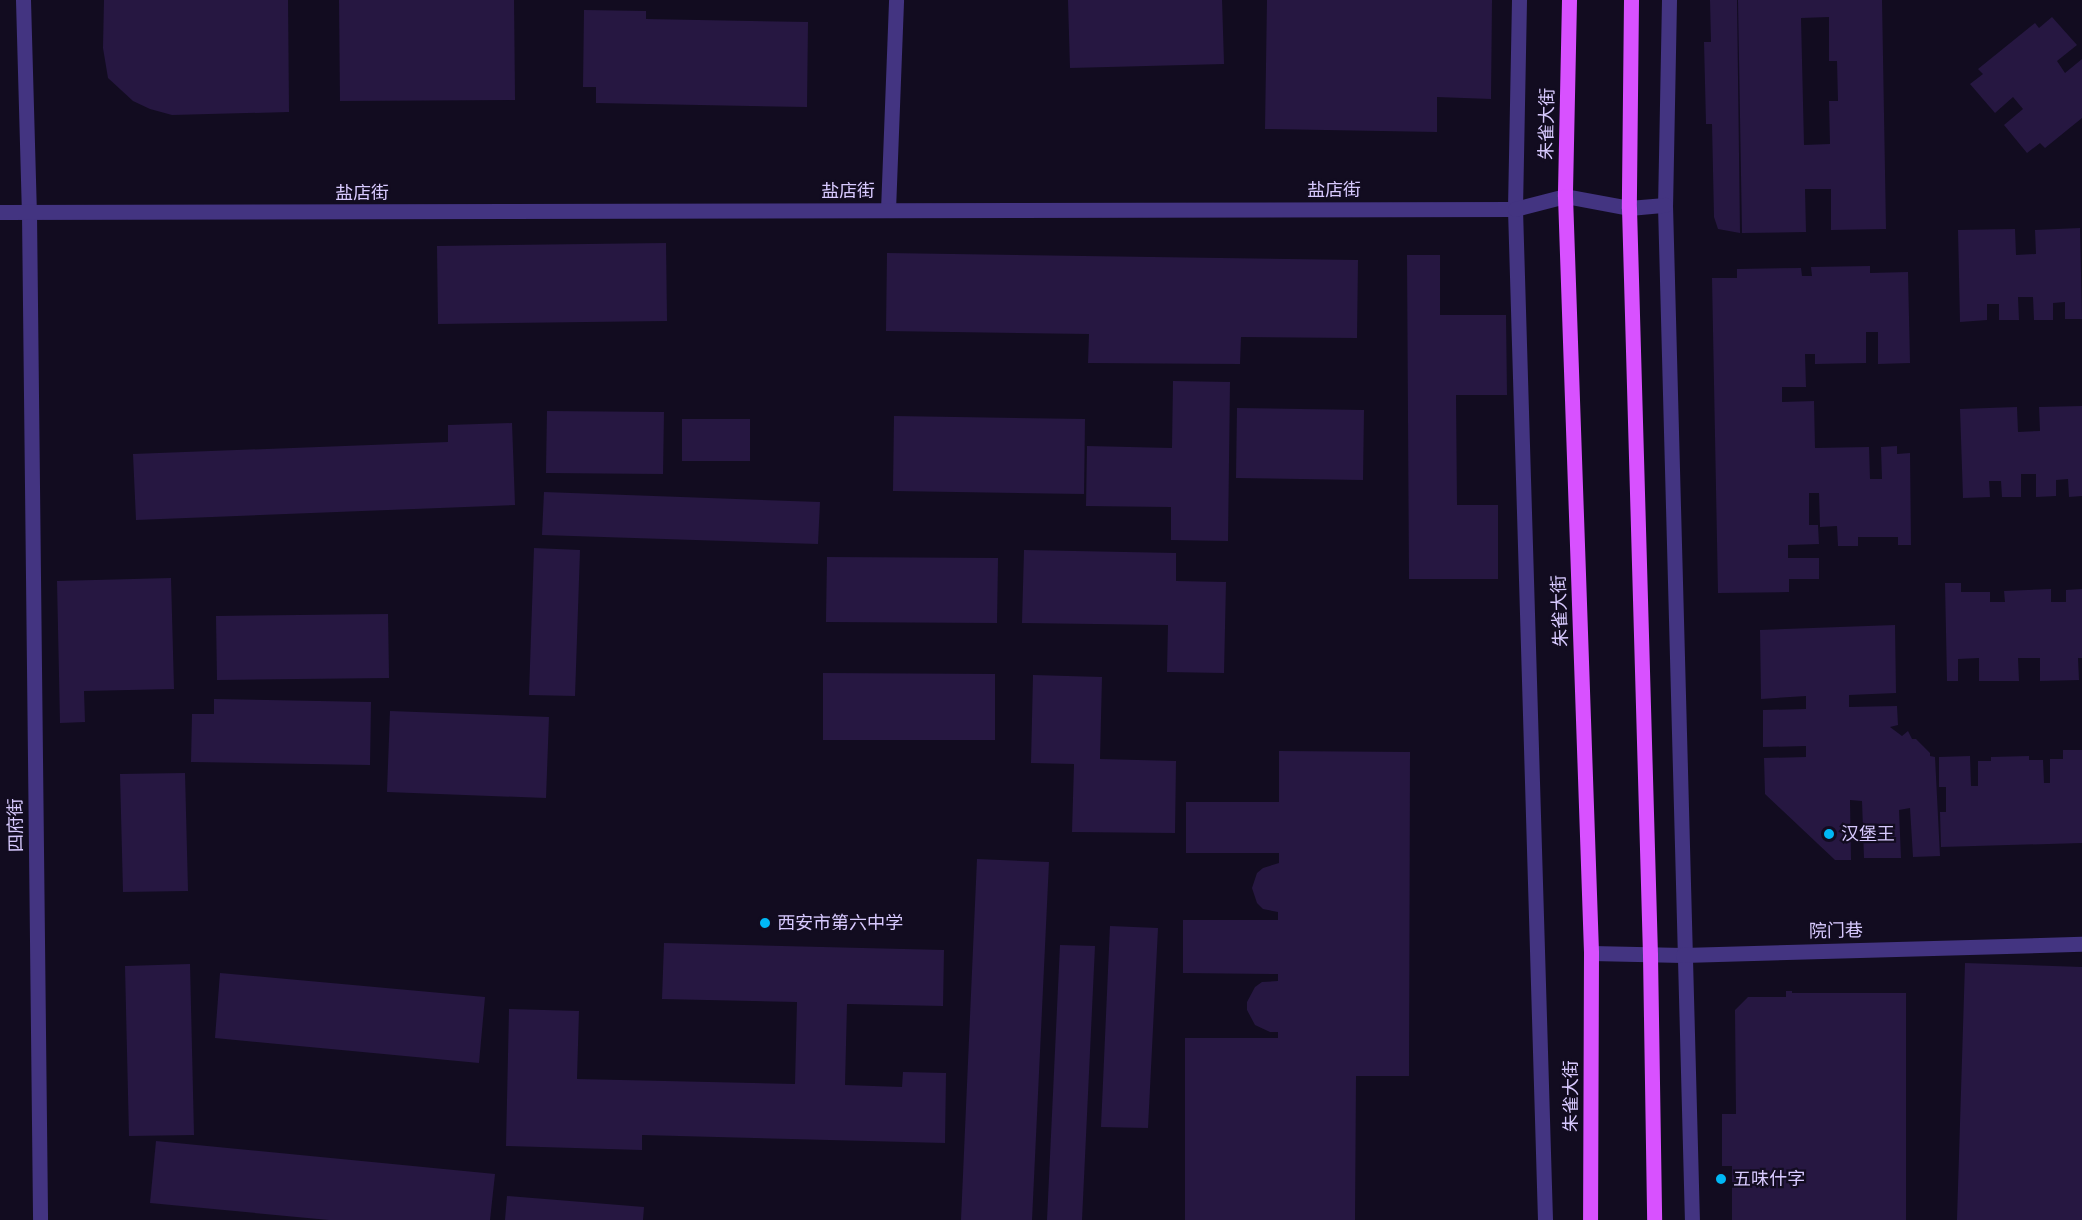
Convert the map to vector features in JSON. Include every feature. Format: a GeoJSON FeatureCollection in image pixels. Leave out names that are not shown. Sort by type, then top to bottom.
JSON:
{"type":"FeatureCollection","features":[{"type":"Feature","properties":{"kind":"main road","name":"朱雀大街"},"geometry":{"type":"LineString","coordinates":[[1569,0],[1565,196],[1591,953],[1590,1220]]}},
{"type":"Feature","properties":{"kind":"main road"},"geometry":{"type":"LineString","coordinates":[[1631,0],[1629,208],[1650,954],[1654,1220]]}},
{"type":"Feature","properties":{"kind":"street","name":"四府街"},"geometry":{"type":"LineString","coordinates":[[23,0],[29,213],[40,1220]]}},
{"type":"Feature","properties":{"kind":"street"},"geometry":{"type":"LineString","coordinates":[[888,210],[896,0]]}},
{"type":"Feature","properties":{"kind":"street"},"geometry":{"type":"LineString","coordinates":[[1519,0],[1515,209],[1545,1220]]}},
{"type":"Feature","properties":{"kind":"street"},"geometry":{"type":"LineString","coordinates":[[1669,0],[1665,205],[1683,954],[1692,1220]]}},
{"type":"Feature","properties":{"kind":"street","name":"盐店街"},"geometry":{"type":"LineString","coordinates":[[0,212],[1515,209],[1565,196],[1629,208],[1665,205]]}},
{"type":"Feature","properties":{"kind":"street","name":"院门巷"},"geometry":{"type":"LineString","coordinates":[[1591,953],[1683,954],[2082,944]]}},
{"type":"Feature","properties":{"kind":"building"},"geometry":{"type":"Polygon","coordinates":[[[104,0],[288,0],[289,112],[172,115],[133,101],[108,78],[103,48],[104,0]]]}},
{"type":"Feature","properties":{"kind":"building"},"geometry":{"type":"Polygon","coordinates":[[[339,0],[514,0],[515,100],[340,101],[339,0]]]}},
{"type":"Feature","properties":{"kind":"building"},"geometry":{"type":"Polygon","coordinates":[[[1068,0],[1222,0],[1224,64],[1070,68],[1068,0]]]}},
{"type":"Feature","properties":{"kind":"building"},"geometry":{"type":"Polygon","coordinates":[[[1267,0],[1492,0],[1491,99],[1437,97],[1437,132],[1265,129],[1267,0]]]}},
{"type":"Feature","properties":{"kind":"building"},"geometry":{"type":"Polygon","coordinates":[[[1710,0],[1737,0],[1740,233],[1718,229],[1714,217],[1712,124],[1706,124],[1704,42],[1711,42],[1710,0]]]}},
{"type":"Feature","properties":{"kind":"building"},"geometry":{"type":"Polygon","coordinates":[[[1738,0],[1882,0],[1886,229],[1831,230],[1831,189],[1805,189],[1806,232],[1742,233],[1738,0]],[[1829,17],[1801,18],[1804,145],[1830,144],[1829,101],[1838,101],[1837,61],[1829,61],[1829,17]]]}},
{"type":"Feature","properties":{"kind":"building"},"geometry":{"type":"Polygon","coordinates":[[[584,10],[646,11],[646,19],[808,22],[807,107],[596,103],[596,87],[583,87],[584,10]]]}},
{"type":"Feature","properties":{"kind":"building"},"geometry":{"type":"Polygon","coordinates":[[[2052,17],[2077,45],[2057,61],[2065,73],[2082,59],[2082,118],[2045,148],[2040,143],[2027,153],[2004,125],[2023,109],[2013,97],[1995,113],[1970,84],[1983,74],[1978,69],[2035,23],[2039,28],[2052,17]]]}},
{"type":"Feature","properties":{"kind":"building"},"geometry":{"type":"Polygon","coordinates":[[[2080,228],[2082,319],[2065,319],[2065,302],[2053,303],[2053,320],[2034,320],[2033,297],[2018,297],[2019,320],[1999,320],[1999,304],[1987,304],[1987,320],[1960,322],[1958,230],[2015,229],[2016,255],[2036,254],[2035,230],[2080,228]]]}},
{"type":"Feature","properties":{"kind":"building"},"geometry":{"type":"Polygon","coordinates":[[[666,243],[667,321],[438,324],[437,246],[666,243]]]}},
{"type":"Feature","properties":{"kind":"building"},"geometry":{"type":"Polygon","coordinates":[[[887,253],[1358,260],[1357,338],[1241,337],[1240,364],[1088,363],[1089,334],[886,331],[887,253]]]}},
{"type":"Feature","properties":{"kind":"building"},"geometry":{"type":"Polygon","coordinates":[[[1407,255],[1440,255],[1440,315],[1506,315],[1507,395],[1456,395],[1457,505],[1498,505],[1498,579],[1409,579],[1407,255]]]}},
{"type":"Feature","properties":{"kind":"building"},"geometry":{"type":"Polygon","coordinates":[[[1870,266],[1870,273],[1908,272],[1910,363],[1878,364],[1878,332],[1866,332],[1866,363],[1815,364],[1815,354],[1805,354],[1806,387],[1782,387],[1782,402],[1814,401],[1815,448],[1869,447],[1870,479],[1882,479],[1881,447],[1897,446],[1897,454],[1910,453],[1911,545],[1898,545],[1898,537],[1858,537],[1858,546],[1838,546],[1837,526],[1820,527],[1819,493],[1809,493],[1809,525],[1818,525],[1819,544],[1788,545],[1788,558],[1819,558],[1819,579],[1789,579],[1789,592],[1718,593],[1712,278],[1737,278],[1737,269],[1801,268],[1802,276],[1812,276],[1811,267],[1870,266]]]}},
{"type":"Feature","properties":{"kind":"building"},"geometry":{"type":"Polygon","coordinates":[[[1173,381],[1230,382],[1228,541],[1171,540],[1171,507],[1086,506],[1087,446],[1172,448],[1173,381]]]}},
{"type":"Feature","properties":{"kind":"building"},"geometry":{"type":"Polygon","coordinates":[[[2082,406],[2082,496],[2069,497],[2068,479],[2056,480],[2056,496],[2036,497],[2036,474],[2021,474],[2021,497],[2002,497],[2001,481],[1989,481],[1990,497],[1963,498],[1960,409],[2017,407],[2018,432],[2040,431],[2039,407],[2082,406]]]}},
{"type":"Feature","properties":{"kind":"building"},"geometry":{"type":"Polygon","coordinates":[[[1237,408],[1364,410],[1363,480],[1236,478],[1237,408]]]}},
{"type":"Feature","properties":{"kind":"building"},"geometry":{"type":"Polygon","coordinates":[[[547,411],[664,412],[663,474],[546,473],[547,411]]]}},
{"type":"Feature","properties":{"kind":"building"},"geometry":{"type":"Polygon","coordinates":[[[894,416],[1085,419],[1084,494],[893,491],[894,416]]]}},
{"type":"Feature","properties":{"kind":"building"},"geometry":{"type":"Polygon","coordinates":[[[682,419],[750,419],[750,461],[682,461],[682,419]]]}},
{"type":"Feature","properties":{"kind":"building"},"geometry":{"type":"Polygon","coordinates":[[[512,423],[515,505],[136,520],[133,454],[448,442],[448,425],[512,423]]]}},
{"type":"Feature","properties":{"kind":"building"},"geometry":{"type":"Polygon","coordinates":[[[544,492],[820,502],[818,544],[542,535],[544,492]]]}},
{"type":"Feature","properties":{"kind":"building"},"geometry":{"type":"Polygon","coordinates":[[[534,548],[580,550],[575,696],[529,695],[534,548]]]}},
{"type":"Feature","properties":{"kind":"building"},"geometry":{"type":"Polygon","coordinates":[[[1024,550],[1176,553],[1176,581],[1226,582],[1224,673],[1167,672],[1168,625],[1022,623],[1024,550]]]}},
{"type":"Feature","properties":{"kind":"building"},"geometry":{"type":"Polygon","coordinates":[[[827,557],[998,558],[997,623],[826,622],[827,557]]]}},
{"type":"Feature","properties":{"kind":"building"},"geometry":{"type":"Polygon","coordinates":[[[171,578],[174,689],[84,691],[85,722],[60,723],[57,581],[171,578]]]}},
{"type":"Feature","properties":{"kind":"building"},"geometry":{"type":"Polygon","coordinates":[[[1945,583],[1961,583],[1961,592],[1990,592],[1990,602],[2005,602],[2004,591],[2051,589],[2051,602],[2066,602],[2066,590],[2082,589],[2082,658],[2078,658],[2079,680],[2040,681],[2040,658],[2018,658],[2019,681],[1979,681],[1979,658],[1958,659],[1958,681],[1947,681],[1945,583]]]}},
{"type":"Feature","properties":{"kind":"building"},"geometry":{"type":"Polygon","coordinates":[[[388,614],[389,678],[217,680],[216,616],[388,614]]]}},
{"type":"Feature","properties":{"kind":"building"},"geometry":{"type":"Polygon","coordinates":[[[1895,625],[1896,693],[1849,695],[1849,707],[1897,706],[1898,725],[1890,727],[1902,736],[1908,731],[1912,739],[1916,739],[1930,753],[1930,756],[1935,757],[1940,856],[1913,857],[1910,808],[1899,810],[1901,858],[1864,858],[1862,801],[1850,800],[1851,860],[1835,860],[1765,794],[1764,758],[1806,757],[1806,746],[1763,747],[1763,710],[1806,709],[1806,696],[1761,699],[1760,630],[1895,625]]]}},
{"type":"Feature","properties":{"kind":"building"},"geometry":{"type":"Polygon","coordinates":[[[823,673],[995,674],[995,740],[823,740],[823,673]]]}},
{"type":"Feature","properties":{"kind":"building"},"geometry":{"type":"Polygon","coordinates":[[[1033,675],[1102,677],[1100,759],[1176,761],[1175,833],[1072,832],[1074,764],[1031,763],[1033,675]]]}},
{"type":"Feature","properties":{"kind":"building"},"geometry":{"type":"Polygon","coordinates":[[[214,699],[371,702],[370,765],[191,762],[192,714],[214,714],[214,699]]]}},
{"type":"Feature","properties":{"kind":"building"},"geometry":{"type":"Polygon","coordinates":[[[390,711],[549,717],[546,798],[387,792],[390,711]]]}},
{"type":"Feature","properties":{"kind":"building"},"geometry":{"type":"Polygon","coordinates":[[[2063,750],[2082,750],[2082,843],[1941,847],[1940,812],[1946,812],[1946,787],[1939,787],[1939,757],[1970,756],[1971,786],[1978,786],[1978,761],[1991,761],[1991,757],[2029,756],[2029,760],[2043,760],[2044,783],[2050,783],[2050,759],[2063,759],[2063,750]]]}},
{"type":"Feature","properties":{"kind":"building"},"geometry":{"type":"Polygon","coordinates":[[[1279,751],[1410,752],[1409,1076],[1356,1076],[1355,1220],[1185,1220],[1185,1038],[1278,1038],[1278,1032],[1270,1032],[1255,1025],[1247,1010],[1247,1002],[1255,987],[1262,982],[1278,981],[1278,974],[1183,973],[1183,920],[1278,920],[1278,912],[1263,909],[1257,903],[1252,888],[1257,873],[1263,868],[1279,863],[1279,853],[1186,853],[1186,802],[1279,802],[1279,751]]]}},
{"type":"Feature","properties":{"kind":"building"},"geometry":{"type":"Polygon","coordinates":[[[185,773],[188,891],[123,892],[120,774],[185,773]]]}},
{"type":"Feature","properties":{"kind":"building"},"geometry":{"type":"Polygon","coordinates":[[[977,859],[1049,862],[1032,1220],[961,1220],[977,859]]]}},
{"type":"Feature","properties":{"kind":"building"},"geometry":{"type":"Polygon","coordinates":[[[1110,926],[1158,928],[1148,1128],[1101,1127],[1110,926]]]}},
{"type":"Feature","properties":{"kind":"building"},"geometry":{"type":"Polygon","coordinates":[[[664,943],[944,950],[943,1006],[847,1004],[845,1085],[902,1087],[903,1072],[946,1073],[945,1143],[642,1135],[642,1150],[506,1146],[509,1009],[579,1011],[577,1079],[795,1084],[797,1002],[662,999],[664,943]]]}},
{"type":"Feature","properties":{"kind":"building"},"geometry":{"type":"Polygon","coordinates":[[[1060,945],[1095,946],[1082,1220],[1047,1220],[1060,945]]]}},
{"type":"Feature","properties":{"kind":"building"},"geometry":{"type":"Polygon","coordinates":[[[1965,963],[2082,967],[2082,1220],[1957,1220],[1965,963]]]}},
{"type":"Feature","properties":{"kind":"building"},"geometry":{"type":"Polygon","coordinates":[[[190,964],[194,1135],[129,1136],[125,966],[190,964]]]}},
{"type":"Feature","properties":{"kind":"building"},"geometry":{"type":"Polygon","coordinates":[[[220,973],[485,997],[479,1063],[215,1038],[220,973]]]}},
{"type":"Feature","properties":{"kind":"building"},"geometry":{"type":"Polygon","coordinates":[[[1786,991],[1792,991],[1792,993],[1906,993],[1906,1220],[1732,1220],[1732,1166],[1722,1166],[1722,1114],[1736,1114],[1735,1010],[1748,997],[1786,997],[1786,991]]]}},
{"type":"Feature","properties":{"kind":"building"},"geometry":{"type":"Polygon","coordinates":[[[156,1141],[495,1174],[490,1220],[329,1220],[150,1203],[156,1141]]]}},
{"type":"Feature","properties":{"kind":"building"},"geometry":{"type":"Polygon","coordinates":[[[507,1196],[644,1207],[643,1220],[505,1220],[507,1196]]]}},
{"type":"Feature","properties":{"kind":"place","name":"汉堡王"},"geometry":{"type":"Point","coordinates":[1829,834]}},
{"type":"Feature","properties":{"kind":"place","name":"西安市第六中学"},"geometry":{"type":"Point","coordinates":[765,923]}},
{"type":"Feature","properties":{"kind":"place","name":"五味什字"},"geometry":{"type":"Point","coordinates":[1721,1179]}}]}
